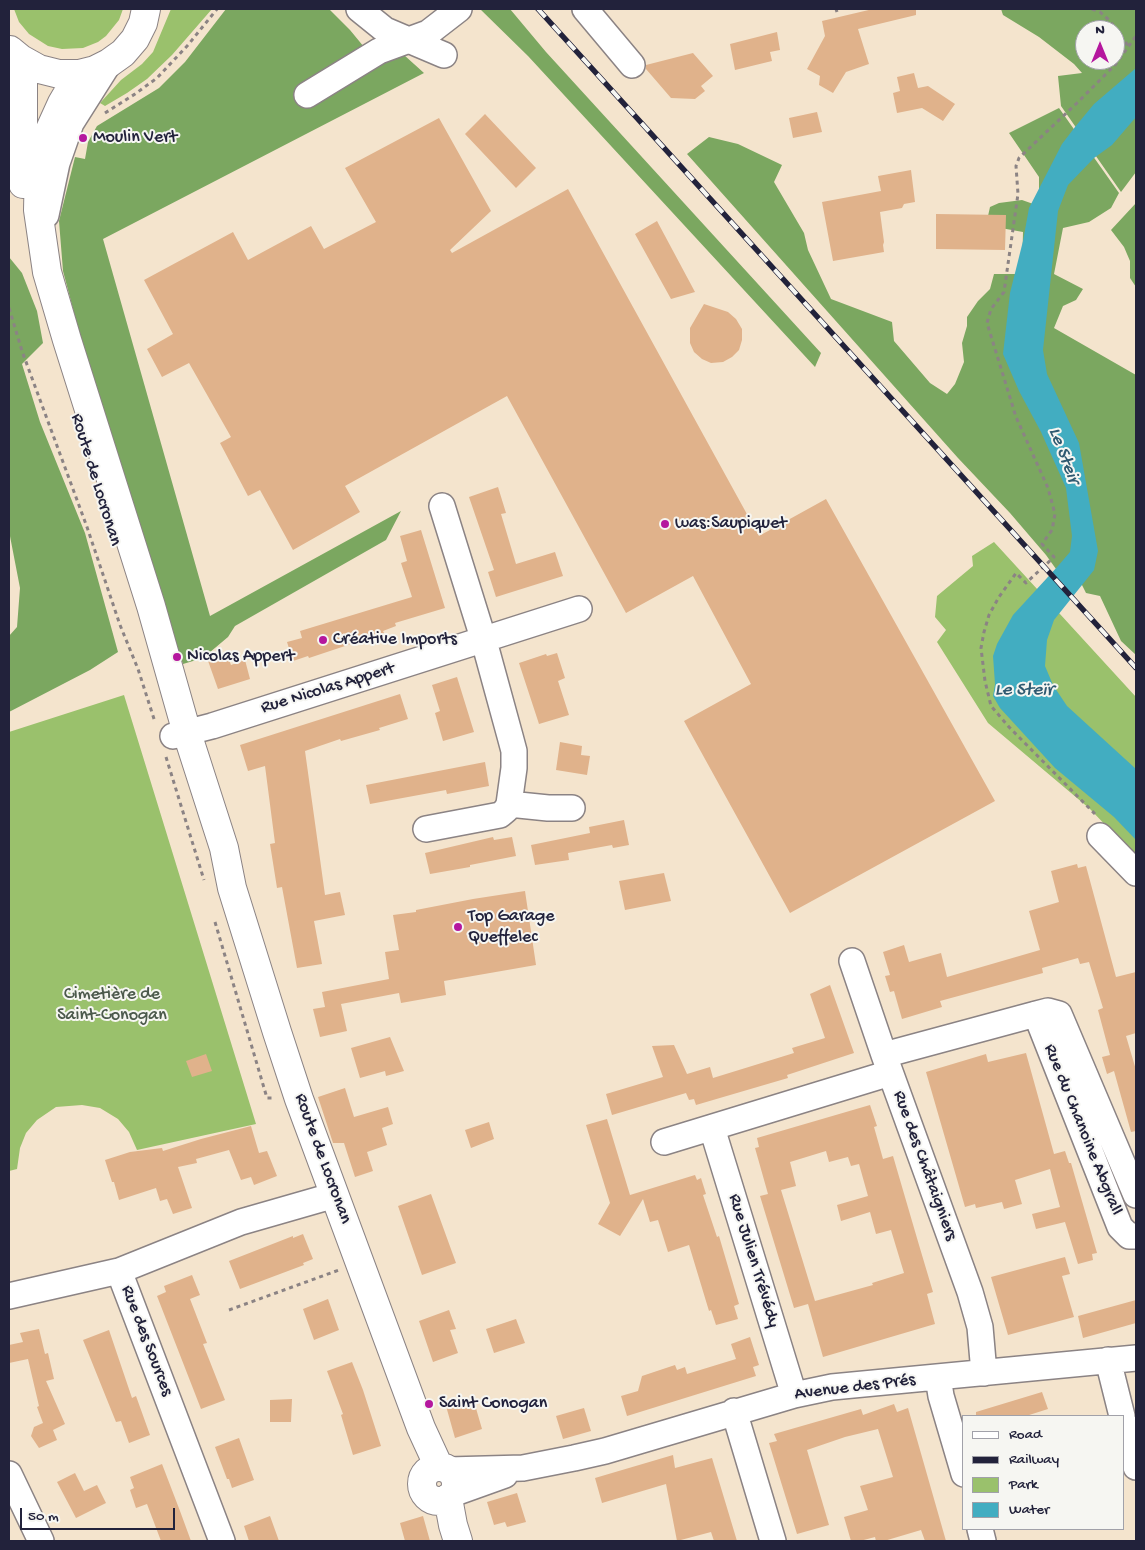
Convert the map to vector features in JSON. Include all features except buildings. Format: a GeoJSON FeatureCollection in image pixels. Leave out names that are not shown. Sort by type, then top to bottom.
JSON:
{"type":"FeatureCollection","features":[{"type":"Feature","properties":{"kind":"main road"},"geometry":{"type":"LineString","coordinates":[[15,54],[39,69],[59,74],[80,74],[95,70],[123,53],[135,39],[143,23],[146,9]]}},
{"type":"Feature","properties":{"kind":"main road","name":"Route de Locronan"},"geometry":{"type":"LineString","coordinates":[[15,54],[23,79],[24,209],[27,239],[35,277],[55,350],[103,501],[170,737],[224,848],[219,887],[421,1428],[441,1484],[458,1541]]}},
{"type":"Feature","properties":{"kind":"main road","name":"Route de Locronan"},"geometry":{"type":"LineString","coordinates":[[80,74],[55,118],[42,152],[38,210],[43,250],[47,272],[67,340],[148,597],[170,737]]}},
{"type":"Feature","properties":{"kind":"main road","name":"Route de Locronan"},"geometry":{"type":"LineString","coordinates":[[441,1484],[446,1541]]}},
{"type":"Feature","properties":{"kind":"street"},"geometry":{"type":"LineString","coordinates":[[359,9],[385,30],[444,55]]}},
{"type":"Feature","properties":{"kind":"street"},"geometry":{"type":"LineString","coordinates":[[307,95],[379,50],[428,33],[459,9]]}},
{"type":"Feature","properties":{"kind":"street"},"geometry":{"type":"LineString","coordinates":[[585,9],[632,65]]}},
{"type":"Feature","properties":{"kind":"street","name":"Route de Locronan"},"geometry":{"type":"LineString","coordinates":[[43,250],[48,202],[63,144],[71,123],[109,63]]}},
{"type":"Feature","properties":{"kind":"street"},"geometry":{"type":"LineString","coordinates":[[426,828],[500,815],[509,804],[513,786],[514,750],[484,640],[442,506]]}},
{"type":"Feature","properties":{"kind":"street","name":"Rue Nicolas Appert"},"geometry":{"type":"LineString","coordinates":[[170,737],[579,609]]}},
{"type":"Feature","properties":{"kind":"street"},"geometry":{"type":"LineString","coordinates":[[509,804],[548,808],[572,808]]}},
{"type":"Feature","properties":{"kind":"street"},"geometry":{"type":"LineString","coordinates":[[1099,827],[1136,873]]}},
{"type":"Feature","properties":{"kind":"street","name":"Rue des Châtaigniers"},"geometry":{"type":"LineString","coordinates":[[852,961],[887,1064],[970,1292],[980,1328],[984,1373]]}},
{"type":"Feature","properties":{"kind":"street","name":"Rue du Chanoine Abgrall"},"geometry":{"type":"LineString","coordinates":[[887,1064],[1036,1014],[1048,1011],[1059,1014],[1136,1195]]}},
{"type":"Feature","properties":{"kind":"street","name":"Rue du Chanoine Abgrall"},"geometry":{"type":"LineString","coordinates":[[1036,1014],[1120,1227],[1129,1236],[1136,1236]]}},
{"type":"Feature","properties":{"kind":"street"},"geometry":{"type":"LineString","coordinates":[[664,1142],[712,1128],[887,1064]]}},
{"type":"Feature","properties":{"kind":"street","name":"Rue Julien Trévédy"},"geometry":{"type":"LineString","coordinates":[[712,1128],[794,1394]]}},
{"type":"Feature","properties":{"kind":"street","name":"Rue des Sources"},"geometry":{"type":"LineString","coordinates":[[222,1541],[119,1271],[241,1222],[334,1194]]}},
{"type":"Feature","properties":{"kind":"street"},"geometry":{"type":"LineString","coordinates":[[9,1296],[119,1271]]}},
{"type":"Feature","properties":{"kind":"street","name":"Avenue des Prés"},"geometry":{"type":"LineString","coordinates":[[441,1484],[605,1451],[794,1394],[861,1384],[1136,1358]]}},
{"type":"Feature","properties":{"kind":"street"},"geometry":{"type":"LineString","coordinates":[[1108,1360],[1122,1415]]}},
{"type":"Feature","properties":{"kind":"street"},"geometry":{"type":"LineString","coordinates":[[938,1377],[941,1396],[962,1467]]}},
{"type":"Feature","properties":{"kind":"street"},"geometry":{"type":"LineString","coordinates":[[734,1411],[773,1541]]}},
{"type":"Feature","properties":{"kind":"street"},"geometry":{"type":"LineString","coordinates":[[1125,1426],[1136,1467]]}},
{"type":"Feature","properties":{"kind":"street"},"geometry":{"type":"LineString","coordinates":[[9,1474],[42,1541]]}},
{"type":"Feature","properties":{"kind":"path"},"geometry":{"type":"LineString","coordinates":[[71,123],[87,122],[109,111],[157,78],[188,45],[217,9]]}},
{"type":"Feature","properties":{"kind":"path"},"geometry":{"type":"LineString","coordinates":[[1092,9],[1100,12],[1110,21],[1129,47]]}},
{"type":"Feature","properties":{"kind":"path"},"geometry":{"type":"LineString","coordinates":[[1099,827],[1008,728],[992,706],[987,693],[981,655],[984,632],[994,604],[1016,573],[1026,583],[1054,557],[1042,544],[1052,530],[1055,514],[1048,488],[1016,417],[987,323],[991,309],[1004,292],[1018,194],[1016,166],[1019,158],[1115,65],[1136,36]]}},
{"type":"Feature","properties":{"kind":"path"},"geometry":{"type":"LineString","coordinates":[[9,308],[22,350],[87,527],[120,625],[138,669],[170,737],[219,887]]}},
{"type":"Feature","properties":{"kind":"path"},"geometry":{"type":"LineString","coordinates":[[213,914],[267,1098],[299,1099]]}},
{"type":"Feature","properties":{"kind":"path"},"geometry":{"type":"LineString","coordinates":[[229,1310],[330,1273]]}},
{"type":"Feature","properties":{"kind":"green space"},"geometry":{"type":"Polygon","coordinates":[[[14,9],[123,9],[119,20],[106,36],[98,42],[83,48],[62,49],[48,46],[29,34],[19,22],[14,9]]]}},
{"type":"Feature","properties":{"kind":"green space"},"geometry":{"type":"Polygon","coordinates":[[[171,9],[212,9],[172,55],[147,79],[105,106],[100,103],[121,80],[142,64],[153,52],[171,9]]]}},
{"type":"Feature","properties":{"kind":"green space"},"geometry":{"type":"Polygon","coordinates":[[[226,9],[329,9],[364,47],[381,59],[404,55],[424,73],[103,239],[210,616],[401,511],[386,540],[235,626],[228,637],[203,658],[183,664],[164,615],[106,434],[63,271],[59,221],[75,157],[85,159],[88,142],[97,126],[159,88],[185,62],[226,9]]]}},
{"type":"Feature","properties":{"kind":"green space"},"geometry":{"type":"Polygon","coordinates":[[[480,9],[510,9],[546,52],[821,353],[815,367],[528,56],[480,9]]]}},
{"type":"Feature","properties":{"kind":"green space"},"geometry":{"type":"Polygon","coordinates":[[[1001,9],[1136,9],[1136,172],[1121,192],[1061,106],[1058,76],[1082,73],[1079,70],[1125,70],[1125,20],[1075,20],[1075,65],[1039,37],[1003,15],[1001,9]]]}},
{"type":"Feature","properties":{"kind":"green space"},"geometry":{"type":"Polygon","coordinates":[[[1059,108],[1119,193],[1111,208],[1089,222],[1063,228],[1054,274],[1083,289],[1076,300],[1063,306],[1054,328],[1136,375],[1136,655],[1121,641],[1100,596],[1086,593],[1077,575],[1056,569],[1010,513],[958,458],[687,154],[709,137],[738,144],[782,165],[774,182],[804,233],[808,250],[831,299],[892,322],[894,341],[930,383],[947,394],[955,384],[964,362],[962,343],[967,326],[967,317],[978,301],[990,289],[994,274],[1022,274],[1023,232],[995,227],[988,216],[990,207],[999,203],[1022,200],[1039,206],[1039,177],[1009,133],[1059,108]]]}},
{"type":"Feature","properties":{"kind":"green space"},"geometry":{"type":"Polygon","coordinates":[[[1136,203],[1136,287],[1130,278],[1130,261],[1124,247],[1111,230],[1136,203]]]}},
{"type":"Feature","properties":{"kind":"green space"},"geometry":{"type":"Polygon","coordinates":[[[9,257],[22,273],[37,311],[43,343],[22,364],[40,422],[85,533],[118,652],[90,670],[9,712],[9,636],[17,627],[20,588],[9,531],[9,257]]]}},
{"type":"Feature","properties":{"kind":"green space"},"geometry":{"type":"Polygon","coordinates":[[[994,542],[1136,697],[1136,857],[1090,809],[988,723],[937,642],[946,630],[935,617],[937,596],[973,566],[972,556],[994,542]]]}},
{"type":"Feature","properties":{"kind":"green space","name":"Cimetière de Saint-Conogan"},"geometry":{"type":"Polygon","coordinates":[[[124,695],[256,1124],[137,1150],[129,1132],[118,1119],[100,1108],[82,1105],[56,1107],[37,1120],[26,1133],[20,1148],[17,1169],[9,1171],[9,732],[124,695]]]}},
{"type":"Feature","properties":{"kind":"water","name":"Le Steïr"},"geometry":{"type":"Polygon","coordinates":[[[1136,68],[1136,117],[1112,145],[1094,158],[1068,185],[1058,211],[1043,350],[1047,374],[1079,443],[1098,551],[1094,570],[1054,620],[1047,640],[1045,666],[1053,685],[1067,706],[1136,769],[1136,840],[1114,817],[1055,768],[1000,708],[993,696],[995,684],[993,656],[997,644],[1013,615],[1070,552],[1072,536],[1066,488],[1003,354],[1010,293],[1029,208],[1062,144],[1094,104],[1136,68]]]}},
{"type":"Feature","properties":{"kind":"railway"},"geometry":{"type":"LineString","coordinates":[[538,9],[1136,668]]}},
{"type":"Feature","properties":{"kind":"place","name":"Moulin Vert"},"geometry":{"type":"Point","coordinates":[83,138]}},
{"type":"Feature","properties":{"kind":"place","name":"was:Saupiquet"},"geometry":{"type":"Point","coordinates":[665,524]}},
{"type":"Feature","properties":{"kind":"place","name":"Créative Imports"},"geometry":{"type":"Point","coordinates":[323,640]}},
{"type":"Feature","properties":{"kind":"place","name":"Nicolas Appert"},"geometry":{"type":"Point","coordinates":[177,657]}},
{"type":"Feature","properties":{"kind":"place","name":"Top Garage Queffelec"},"geometry":{"type":"Point","coordinates":[458,927]}},
{"type":"Feature","properties":{"kind":"place","name":"Saint Conogan"},"geometry":{"type":"Point","coordinates":[429,1404]}},
{"type":"Feature","properties":{"kind":"water label","name":"Le Steir"},"geometry":{"type":"Point","coordinates":[1063,456]}}]}
